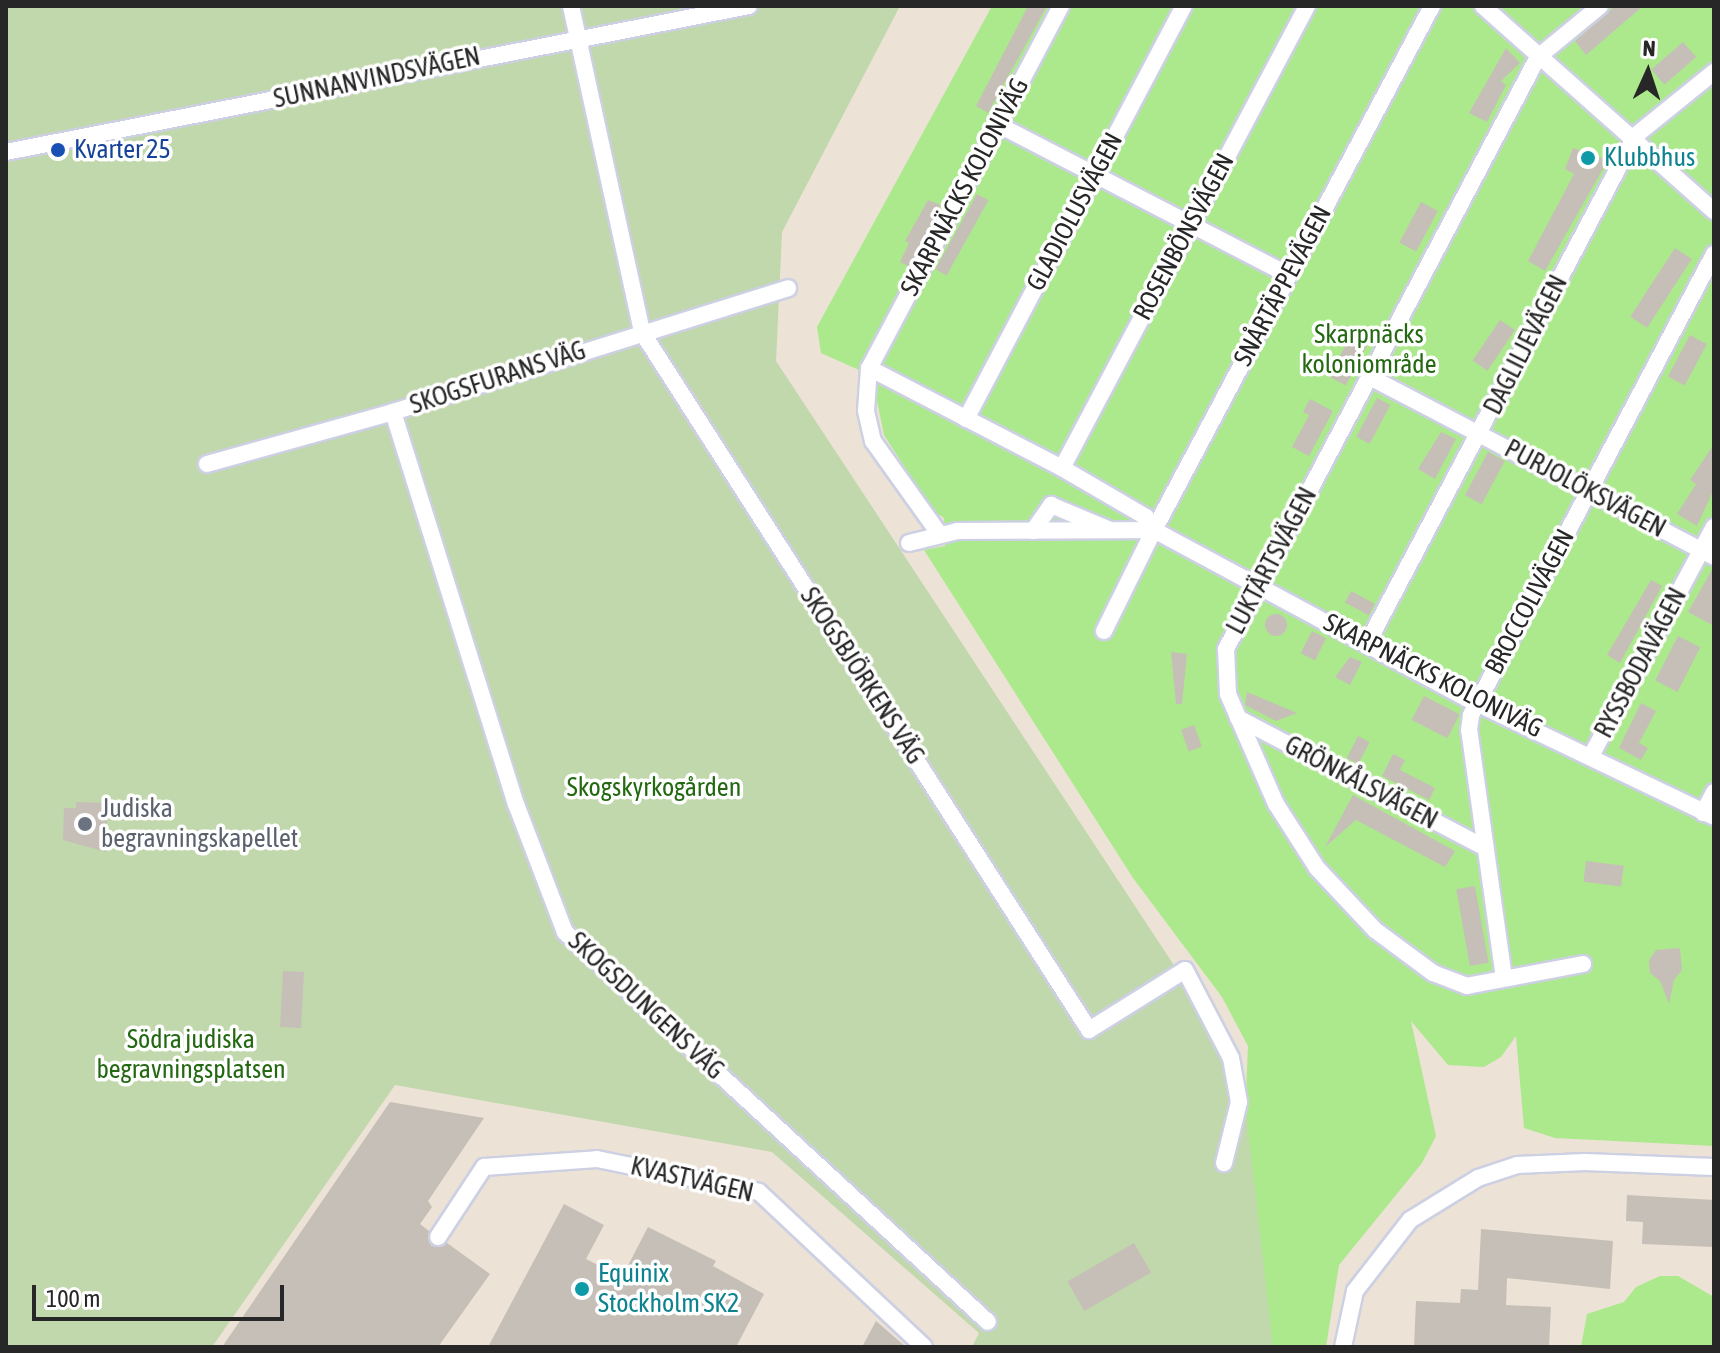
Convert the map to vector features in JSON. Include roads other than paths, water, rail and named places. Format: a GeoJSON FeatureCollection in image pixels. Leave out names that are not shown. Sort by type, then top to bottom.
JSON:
{"type":"FeatureCollection","features":[{"type":"Feature","properties":{"kind":"street","name":"SKOGSBJÖRKENS VÄG"},"geometry":{"type":"LineString","coordinates":[[571,6],[642,332],[1089,1030],[1185,970],[1231,1058],[1239,1102],[1224,1163]]}},
{"type":"Feature","properties":{"kind":"street","name":"SUNNANVINDSVÄGEN"},"geometry":{"type":"LineString","coordinates":[[6,152],[577,36],[749,6]]}},
{"type":"Feature","properties":{"kind":"street","name":"SKARPNÄCKS KOLONIVÄG"},"geometry":{"type":"LineString","coordinates":[[940,535],[873,441],[866,411],[869,368],[1061,6]]}},
{"type":"Feature","properties":{"kind":"street","name":"GLADIOLUSVÄGEN"},"geometry":{"type":"LineString","coordinates":[[966,419],[1184,6]]}},
{"type":"Feature","properties":{"kind":"street","name":"ROSENBÖNSVÄGEN"},"geometry":{"type":"LineString","coordinates":[[1062,468],[1307,6]]}},
{"type":"Feature","properties":{"kind":"street","name":"SNÅRTÄPPEVÄGEN"},"geometry":{"type":"LineString","coordinates":[[1154,530],[1432,6]]}},
{"type":"Feature","properties":{"kind":"street"},"geometry":{"type":"LineString","coordinates":[[1483,6],[1538,57],[1635,136],[1714,211]]}},
{"type":"Feature","properties":{"kind":"street","name":"LUKTÄRTSVÄGEN"},"geometry":{"type":"LineString","coordinates":[[1583,964],[1467,986],[1433,973],[1375,930],[1317,868],[1276,804],[1228,694],[1226,649],[1257,585],[1538,57],[1600,6]]}},
{"type":"Feature","properties":{"kind":"street","name":"DAGLILJEVÄGEN"},"geometry":{"type":"LineString","coordinates":[[1368,642],[1635,136],[1714,72]]}},
{"type":"Feature","properties":{"kind":"street"},"geometry":{"type":"LineString","coordinates":[[997,124],[1288,275]]}},
{"type":"Feature","properties":{"kind":"street","name":"BROCCOLIVÄGEN"},"geometry":{"type":"LineString","coordinates":[[1504,978],[1469,730],[1476,702],[1714,254]]}},
{"type":"Feature","properties":{"kind":"street","name":"SKOGSFURANS VÄG"},"geometry":{"type":"LineString","coordinates":[[207,464],[393,412],[788,288]]}},
{"type":"Feature","properties":{"kind":"street","name":"SKARPNÄCKS KOLONIVÄG"},"geometry":{"type":"LineString","coordinates":[[869,368],[1062,468],[1146,517],[1154,530],[1476,702],[1709,815]]}},
{"type":"Feature","properties":{"kind":"street","name":"PURJOLÖKSVÄGEN"},"geometry":{"type":"LineString","coordinates":[[1370,377],[1708,554]]}},
{"type":"Feature","properties":{"kind":"street","name":"SKOGSDUNGENS VÄG"},"geometry":{"type":"LineString","coordinates":[[393,412],[516,804],[565,932],[988,1322]]}},
{"type":"Feature","properties":{"kind":"street"},"geometry":{"type":"LineString","coordinates":[[1033,531],[1051,505],[1113,531]]}},
{"type":"Feature","properties":{"kind":"street","name":"RYSSBODAVÄGEN"},"geometry":{"type":"LineString","coordinates":[[1591,756],[1708,554],[1714,527]]}},
{"type":"Feature","properties":{"kind":"street"},"geometry":{"type":"LineString","coordinates":[[909,543],[940,535],[1154,530],[1104,631]]}},
{"type":"Feature","properties":{"kind":"street","name":"GRÖNKÅLSVÄGEN"},"geometry":{"type":"LineString","coordinates":[[1238,718],[1484,847]]}},
{"type":"Feature","properties":{"kind":"street"},"geometry":{"type":"LineString","coordinates":[[1709,815],[1714,792]]}},
{"type":"Feature","properties":{"kind":"street","name":"KVASTVÄGEN"},"geometry":{"type":"LineString","coordinates":[[438,1237],[484,1167],[597,1159],[759,1192],[924,1347]]}},
{"type":"Feature","properties":{"kind":"street"},"geometry":{"type":"LineString","coordinates":[[1343,1347],[1355,1291],[1410,1220],[1478,1178],[1517,1165],[1558,1163],[1714,1167]]}},
{"type":"Feature","properties":{"kind":"place","name":"Kvarter 25"},"geometry":{"type":"Point","coordinates":[58,150]}},
{"type":"Feature","properties":{"kind":"place","name":"Klubbhus"},"geometry":{"type":"Point","coordinates":[1588,158]}},
{"type":"Feature","properties":{"kind":"place","name":"Judiska begravningskapellet"},"geometry":{"type":"Point","coordinates":[85,824]}},
{"type":"Feature","properties":{"kind":"place","name":"Equinix Stockholm SK2"},"geometry":{"type":"Point","coordinates":[582,1289]}},
{"type":"Feature","properties":{"kind":"park label","name":"Skarpnäcks koloniområde"},"geometry":{"type":"Point","coordinates":[1369,350]}},
{"type":"Feature","properties":{"kind":"park label","name":"Skogskyrkogården"},"geometry":{"type":"Point","coordinates":[654,788]}},
{"type":"Feature","properties":{"kind":"park label","name":"Södra judiska begravningsplatsen"},"geometry":{"type":"Point","coordinates":[191,1055]}}]}
